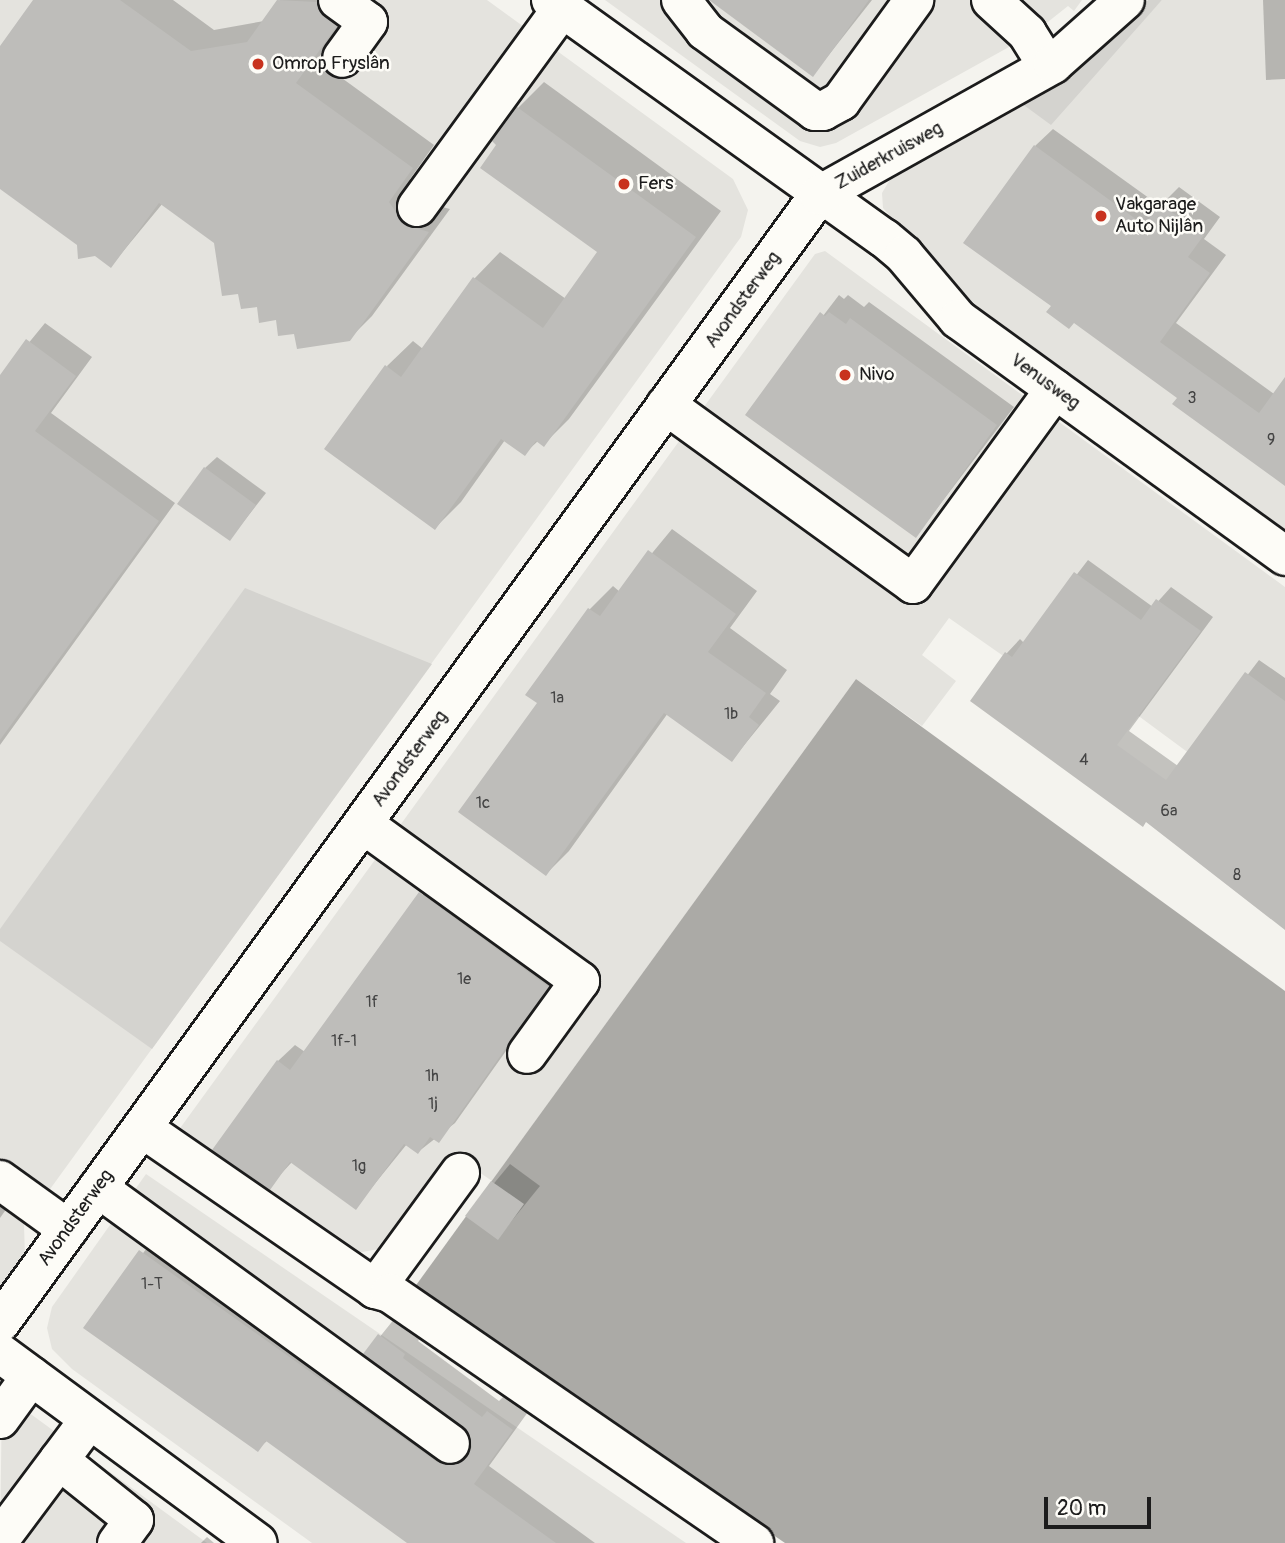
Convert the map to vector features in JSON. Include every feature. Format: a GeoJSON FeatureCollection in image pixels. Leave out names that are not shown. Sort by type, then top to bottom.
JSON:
{"type":"FeatureCollection","features":[{"type":"Feature","properties":{"kind":"street"},"geometry":{"type":"LineString","coordinates":[[338,0],[368,22],[342,58]]}},
{"type":"Feature","properties":{"kind":"street"},"geometry":{"type":"LineString","coordinates":[[681,0],[705,31],[815,111],[841,101],[915,0]]}},
{"type":"Feature","properties":{"kind":"street"},"geometry":{"type":"LineString","coordinates":[[991,0],[1027,33],[1048,66]]}},
{"type":"Feature","properties":{"kind":"street","name":"Zuiderkruisweg"},"geometry":{"type":"LineString","coordinates":[[556,2],[819,195],[1048,66],[1125,0]]}},
{"type":"Feature","properties":{"kind":"street"},"geometry":{"type":"LineString","coordinates":[[417,207],[556,2]]}},
{"type":"Feature","properties":{"kind":"street","name":"Venusweg"},"geometry":{"type":"LineString","coordinates":[[819,195],[894,246],[958,319],[1285,556]]}},
{"type":"Feature","properties":{"kind":"street","name":"Avondsterweg"},"geometry":{"type":"LineString","coordinates":[[0,1323],[819,195]]}},
{"type":"Feature","properties":{"kind":"street"},"geometry":{"type":"LineString","coordinates":[[666,405],[913,584],[1055,389]]}},
{"type":"Feature","properties":{"kind":"street"},"geometry":{"type":"LineString","coordinates":[[363,824],[580,981],[527,1054]]}},
{"type":"Feature","properties":{"kind":"street"},"geometry":{"type":"LineString","coordinates":[[142,1128],[375,1289],[390,1293],[754,1543]]}},
{"type":"Feature","properties":{"kind":"street"},"geometry":{"type":"LineString","coordinates":[[375,1289],[460,1172]]}},
{"type":"Feature","properties":{"kind":"street"},"geometry":{"type":"LineString","coordinates":[[0,1180],[68,1229]]}},
{"type":"Feature","properties":{"kind":"street"},"geometry":{"type":"LineString","coordinates":[[98,1188],[450,1444]]}},
{"type":"Feature","properties":{"kind":"street"},"geometry":{"type":"LineString","coordinates":[[0,1354],[258,1543]]}},
{"type":"Feature","properties":{"kind":"street"},"geometry":{"type":"LineString","coordinates":[[0,1419],[31,1376]]}},
{"type":"Feature","properties":{"kind":"street"},"geometry":{"type":"LineString","coordinates":[[0,1539],[89,1420]]}},
{"type":"Feature","properties":{"kind":"street"},"geometry":{"type":"LineString","coordinates":[[59,1460],[134,1520],[117,1543]]}},
{"type":"Feature","properties":{"kind":"shaded area"},"geometry":{"type":"Polygon","coordinates":[[[0,0],[487,0],[733,179],[748,210],[741,237],[24,1225],[25,1257],[0,1292],[0,0]]]}},
{"type":"Feature","properties":{"kind":"shaded area"},"geometry":{"type":"Polygon","coordinates":[[[605,0],[1082,0],[1074,11],[1068,6],[1034,33],[836,143],[820,147],[800,141],[605,0]]]}},
{"type":"Feature","properties":{"kind":"shaded area"},"geometry":{"type":"Polygon","coordinates":[[[1148,0],[1162,0],[1051,125],[1021,103],[1083,64],[1117,36],[1148,0]]]}},
{"type":"Feature","properties":{"kind":"shaded area"},"geometry":{"type":"Polygon","coordinates":[[[1162,0],[1285,0],[1285,533],[968,303],[883,208],[882,193],[892,176],[1021,103],[1100,67],[1162,0]]]}},
{"type":"Feature","properties":{"kind":"shaded area"},"geometry":{"type":"Polygon","coordinates":[[[825,251],[1285,587],[1285,824],[1083,675],[1065,699],[949,618],[922,655],[956,681],[922,726],[856,679],[492,1181],[453,1154],[384,1248],[357,1253],[178,1131],[815,254],[825,251]]]}},
{"type":"Feature","properties":{"kind":"shaded area"},"geometry":{"type":"Polygon","coordinates":[[[245,588],[432,664],[152,1049],[0,941],[0,929],[245,588]]]}},
{"type":"Feature","properties":{"kind":"shaded area"},"geometry":{"type":"Polygon","coordinates":[[[856,679],[1285,991],[1285,1543],[785,1543],[414,1288],[856,679]]]}},
{"type":"Feature","properties":{"kind":"shaded area"},"geometry":{"type":"Polygon","coordinates":[[[146,1174],[686,1543],[312,1543],[72,1369],[52,1349],[47,1328],[52,1307],[146,1174]]]}},
{"type":"Feature","properties":{"kind":"shaded area"},"geometry":{"type":"Polygon","coordinates":[[[2,1393],[207,1543],[0,1543],[2,1393]]]}},
{"type":"Feature","properties":{"kind":"building"},"geometry":{"type":"Polygon","coordinates":[[[33,0],[120,0],[191,51],[247,42],[277,0],[317,2],[325,17],[337,26],[296,83],[413,168],[389,202],[405,225],[429,232],[350,341],[297,349],[294,334],[278,336],[276,320],[259,323],[257,307],[241,309],[238,294],[222,296],[214,243],[159,203],[111,268],[95,256],[78,259],[77,245],[0,189],[0,46],[33,0]]]}},
{"type":"Feature","properties":{"kind":"building"},"geometry":{"type":"Polygon","coordinates":[[[709,0],[869,0],[813,77],[709,0]]]}},
{"type":"Feature","properties":{"kind":"building"},"geometry":{"type":"Polygon","coordinates":[[[517,107],[696,237],[544,447],[536,441],[525,456],[501,439],[435,530],[324,449],[385,365],[401,377],[473,277],[543,328],[597,252],[480,168],[496,145],[492,141],[517,107]]]}},
{"type":"Feature","properties":{"kind":"building"},"geometry":{"type":"Polygon","coordinates":[[[1034,145],[1144,225],[1160,204],[1204,235],[1188,257],[1210,273],[1160,342],[1259,413],[1285,377],[1285,486],[1172,404],[1177,398],[1074,323],[1069,329],[1046,312],[1051,306],[963,243],[1034,145]]]}},
{"type":"Feature","properties":{"kind":"building"},"geometry":{"type":"Polygon","coordinates":[[[820,312],[825,316],[829,312],[846,324],[850,318],[997,425],[916,538],[745,415],[820,312]]]}},
{"type":"Feature","properties":{"kind":"building"},"geometry":{"type":"Polygon","coordinates":[[[26,339],[76,376],[35,431],[159,521],[0,740],[0,375],[26,339]]]}},
{"type":"Feature","properties":{"kind":"building"},"geometry":{"type":"Polygon","coordinates":[[[204,467],[256,505],[230,541],[177,504],[204,467]]]}},
{"type":"Feature","properties":{"kind":"building"},"geometry":{"type":"Polygon","coordinates":[[[648,550],[736,614],[708,652],[766,693],[749,717],[759,725],[732,762],[664,713],[546,876],[458,812],[537,703],[525,695],[588,608],[600,616],[648,550]]]}},
{"type":"Feature","properties":{"kind":"building"},"geometry":{"type":"Polygon","coordinates":[[[1074,572],[1141,620],[1156,599],[1201,631],[1117,745],[1166,780],[1245,672],[1285,701],[1285,930],[1146,822],[1143,827],[970,701],[1005,652],[1012,657],[1074,572]]]}},
{"type":"Feature","properties":{"kind":"building"},"geometry":{"type":"Polygon","coordinates":[[[419,892],[549,987],[439,1143],[430,1137],[418,1154],[404,1144],[356,1210],[290,1162],[270,1190],[212,1150],[277,1060],[290,1070],[419,892]]]}},
{"type":"Feature","properties":{"kind":"building"},"geometry":{"type":"Polygon","coordinates":[[[491,1181],[524,1204],[498,1240],[465,1216],[491,1181]]]}},
{"type":"Feature","properties":{"kind":"building"},"geometry":{"type":"Polygon","coordinates":[[[139,1250],[437,1462],[459,1464],[472,1447],[470,1435],[363,1354],[378,1334],[405,1354],[403,1358],[482,1417],[487,1411],[513,1430],[474,1484],[556,1543],[407,1543],[266,1441],[258,1452],[83,1328],[139,1250]]]}},
{"type":"Feature","properties":{"kind":"place","name":"Omrop Fryslân"},"geometry":{"type":"Point","coordinates":[258,64]}},
{"type":"Feature","properties":{"kind":"place","name":"Fers"},"geometry":{"type":"Point","coordinates":[624,184]}},
{"type":"Feature","properties":{"kind":"place","name":"Vakgarage Auto Nijlân"},"geometry":{"type":"Point","coordinates":[1101,216]}},
{"type":"Feature","properties":{"kind":"place","name":"Nivo"},"geometry":{"type":"Point","coordinates":[845,375]}}]}
